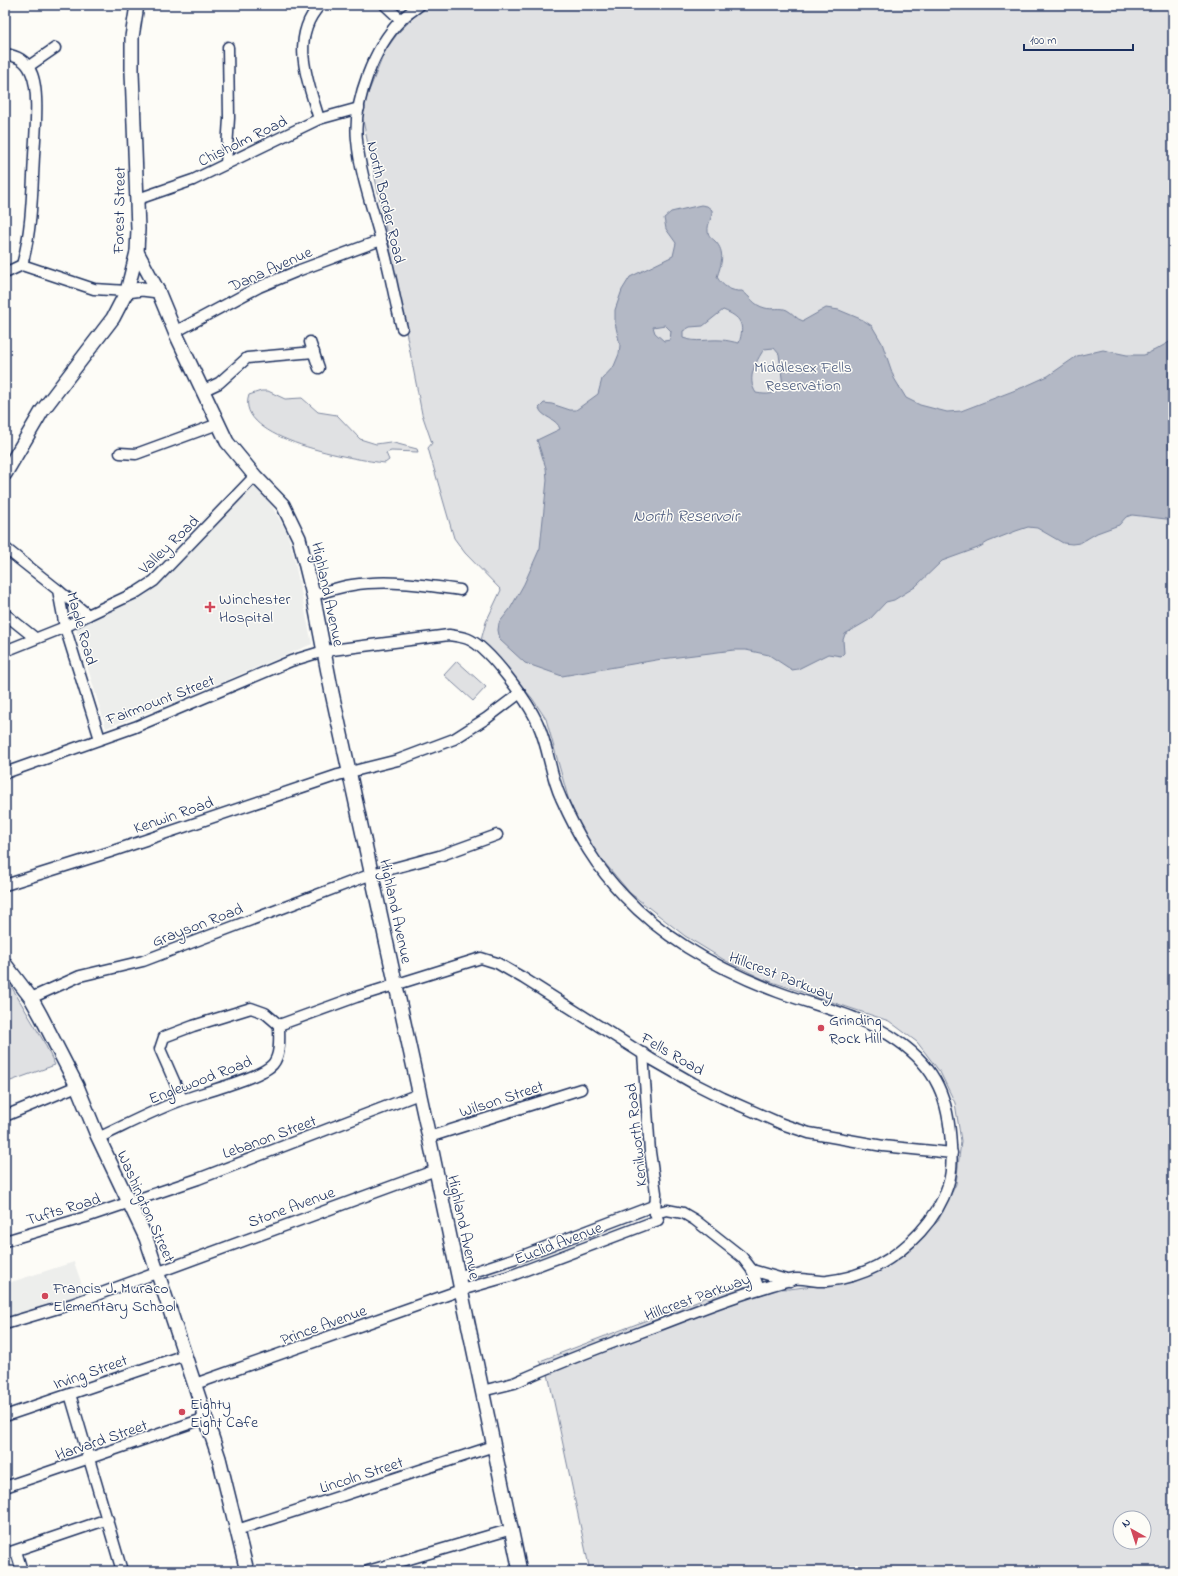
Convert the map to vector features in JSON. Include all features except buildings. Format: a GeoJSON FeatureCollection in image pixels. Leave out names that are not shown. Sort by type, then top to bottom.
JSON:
{"type":"FeatureCollection","features":[{"type":"Feature","properties":{"kind":"main road","name":"Forest Street"},"geometry":{"type":"LineString","coordinates":[[5,474],[42,411],[113,318],[127,291],[137,252],[138,199],[132,65],[133,24],[137,5]]}},
{"type":"Feature","properties":{"kind":"main road","name":"Highland Avenue"},"geometry":{"type":"LineString","coordinates":[[137,252],[158,291],[175,332],[227,442],[255,476],[283,506],[299,538],[313,595],[395,985],[429,1137],[520,1571]]}},
{"type":"Feature","properties":{"kind":"main road"},"geometry":{"type":"LineString","coordinates":[[127,291],[142,289],[158,291]]}},
{"type":"Feature","properties":{"kind":"main road","name":"Washington Street"},"geometry":{"type":"LineString","coordinates":[[5,964],[31,998],[77,1086],[98,1138],[146,1238],[219,1458],[247,1571]]}},
{"type":"Feature","properties":{"kind":"street"},"geometry":{"type":"LineString","coordinates":[[319,119],[303,62],[303,35],[312,13],[320,5]]}},
{"type":"Feature","properties":{"kind":"street"},"geometry":{"type":"LineString","coordinates":[[385,5],[401,20]]}},
{"type":"Feature","properties":{"kind":"street","name":"North Border Road"},"geometry":{"type":"LineString","coordinates":[[402,328],[381,240],[362,172],[356,138],[359,108],[366,81],[375,60],[386,40],[401,20],[420,5]]}},
{"type":"Feature","properties":{"kind":"street"},"geometry":{"type":"LineString","coordinates":[[226,164],[229,118],[228,47]]}},
{"type":"Feature","properties":{"kind":"street"},"geometry":{"type":"LineString","coordinates":[[29,66],[55,48]]}},
{"type":"Feature","properties":{"kind":"street"},"geometry":{"type":"LineString","coordinates":[[5,54],[18,57],[29,66],[34,82],[36,127],[32,212],[27,246],[22,265]]}},
{"type":"Feature","properties":{"kind":"street","name":"Chisholm Road"},"geometry":{"type":"LineString","coordinates":[[138,199],[193,180],[319,119],[359,108]]}},
{"type":"Feature","properties":{"kind":"street","name":"Dana Avenue"},"geometry":{"type":"LineString","coordinates":[[175,332],[259,287],[381,240]]}},
{"type":"Feature","properties":{"kind":"street"},"geometry":{"type":"LineString","coordinates":[[5,273],[22,265],[94,289],[127,291]]}},
{"type":"Feature","properties":{"kind":"street"},"geometry":{"type":"LineString","coordinates":[[310,342],[319,368]]}},
{"type":"Feature","properties":{"kind":"street"},"geometry":{"type":"LineString","coordinates":[[202,391],[229,376],[247,358],[314,352]]}},
{"type":"Feature","properties":{"kind":"street"},"geometry":{"type":"LineString","coordinates":[[120,452],[136,454],[218,424]]}},
{"type":"Feature","properties":{"kind":"street","name":"Valley Road"},"geometry":{"type":"LineString","coordinates":[[5,651],[65,627],[137,592],[154,581],[255,476]]}},
{"type":"Feature","properties":{"kind":"street","name":"Maple Road"},"geometry":{"type":"LineString","coordinates":[[5,548],[58,590],[65,627],[100,738]]}},
{"type":"Feature","properties":{"kind":"street"},"geometry":{"type":"LineString","coordinates":[[313,595],[353,585],[388,583],[421,584],[460,590]]}},
{"type":"Feature","properties":{"kind":"street"},"geometry":{"type":"LineString","coordinates":[[58,590],[88,615]]}},
{"type":"Feature","properties":{"kind":"street"},"geometry":{"type":"LineString","coordinates":[[5,614],[35,638]]}},
{"type":"Feature","properties":{"kind":"street","name":"Fairmount Street"},"geometry":{"type":"LineString","coordinates":[[5,773],[193,704],[292,661],[324,651],[449,635],[468,639]]}},
{"type":"Feature","properties":{"kind":"street","name":"Hillcrest Parkway"},"geometry":{"type":"LineString","coordinates":[[468,639],[488,655],[520,693],[538,724],[559,794],[588,853],[612,883],[635,908],[664,933],[700,956],[734,974],[778,992],[868,1023],[898,1040],[923,1062],[939,1086],[950,1119],[952,1152],[949,1183],[936,1212],[915,1237],[897,1253],[875,1267],[850,1276],[826,1281],[796,1279],[759,1289],[698,1309],[514,1383],[482,1391]]}},
{"type":"Feature","properties":{"kind":"street","name":"Kenwin Road"},"geometry":{"type":"LineString","coordinates":[[5,885],[350,772],[398,760],[454,738],[486,718],[520,693]]}},
{"type":"Feature","properties":{"kind":"street","name":"Grayson Road"},"geometry":{"type":"LineString","coordinates":[[31,998],[80,976],[143,961],[372,874],[439,856],[497,835]]}},
{"type":"Feature","properties":{"kind":"street","name":"Fells Road"},"geometry":{"type":"LineString","coordinates":[[395,985],[481,958],[497,963],[523,978],[642,1053],[723,1098],[782,1124],[810,1133],[883,1146],[952,1152]]}},
{"type":"Feature","properties":{"kind":"street"},"geometry":{"type":"LineString","coordinates":[[182,1100],[160,1049],[164,1037],[251,1008],[265,1013],[279,1025],[356,997],[395,985]]}},
{"type":"Feature","properties":{"kind":"street","name":"Englewood Road"},"geometry":{"type":"LineString","coordinates":[[98,1138],[182,1100],[205,1094],[261,1072],[273,1064],[278,1048],[279,1025]]}},
{"type":"Feature","properties":{"kind":"street","name":"Kenilworth Road"},"geometry":{"type":"LineString","coordinates":[[642,1053],[650,1152],[656,1193],[655,1213]]}},
{"type":"Feature","properties":{"kind":"street"},"geometry":{"type":"LineString","coordinates":[[5,1116],[77,1086]]}},
{"type":"Feature","properties":{"kind":"street","name":"Wilson Street"},"geometry":{"type":"LineString","coordinates":[[429,1137],[581,1089]]}},
{"type":"Feature","properties":{"kind":"street","name":"Lebanon Street"},"geometry":{"type":"LineString","coordinates":[[129,1202],[198,1179],[419,1094]]}},
{"type":"Feature","properties":{"kind":"street","name":"Stone Avenue"},"geometry":{"type":"LineString","coordinates":[[5,1324],[72,1304],[436,1170]]}},
{"type":"Feature","properties":{"kind":"street","name":"Tufts Road"},"geometry":{"type":"LineString","coordinates":[[5,1241],[129,1202]]}},
{"type":"Feature","properties":{"kind":"street","name":"Euclid Avenue"},"geometry":{"type":"LineString","coordinates":[[458,1277],[522,1256],[653,1206],[658,1220],[510,1276],[461,1290]]}},
{"type":"Feature","properties":{"kind":"street","name":"Euclid Avenue"},"geometry":{"type":"LineString","coordinates":[[655,1213],[667,1210],[683,1213],[742,1257],[752,1270],[759,1289]]}},
{"type":"Feature","properties":{"kind":"street"},"geometry":{"type":"LineString","coordinates":[[752,1270],[790,1281]]}},
{"type":"Feature","properties":{"kind":"street","name":"Prince Avenue"},"geometry":{"type":"LineString","coordinates":[[195,1384],[461,1290]]}},
{"type":"Feature","properties":{"kind":"street","name":"Irving Street"},"geometry":{"type":"LineString","coordinates":[[5,1416],[185,1355]]}},
{"type":"Feature","properties":{"kind":"street"},"geometry":{"type":"LineString","coordinates":[[70,1394],[108,1519],[122,1571]]}},
{"type":"Feature","properties":{"kind":"street","name":"Harvard Street"},"geometry":{"type":"LineString","coordinates":[[5,1487],[206,1418]]}},
{"type":"Feature","properties":{"kind":"street","name":"Lincoln Street"},"geometry":{"type":"LineString","coordinates":[[237,1530],[494,1446]]}},
{"type":"Feature","properties":{"kind":"street"},"geometry":{"type":"LineString","coordinates":[[5,1554],[108,1519]]}},
{"type":"Feature","properties":{"kind":"street"},"geometry":{"type":"LineString","coordinates":[[368,1571],[512,1529]]}},
{"type":"Feature","properties":{"kind":"street"},"geometry":{"type":"LineString","coordinates":[[16,1551],[22,1571]]}},
{"type":"Feature","properties":{"kind":"shaded area","name":"Winchester Hospital"},"geometry":{"type":"Polygon","coordinates":[[[253,485],[271,505],[287,532],[293,553],[312,644],[186,697],[106,728],[75,626],[146,595],[253,485]]]}},
{"type":"Feature","properties":{"kind":"shaded area","name":"Francis J. Muraco Elementary School"},"geometry":{"type":"Polygon","coordinates":[[[74,1262],[88,1302],[5,1330],[5,1284],[74,1262]]]}},
{"type":"Feature","properties":{"kind":"green space","name":"Middlesex Fells Reservation"},"geometry":{"type":"Polygon","coordinates":[[[426,5],[1173,5],[1173,1571],[590,1571],[548,1374],[540,1361],[736,1286],[789,1289],[836,1283],[880,1268],[907,1252],[938,1221],[956,1184],[961,1141],[955,1103],[940,1072],[917,1042],[889,1021],[763,979],[726,961],[685,936],[630,893],[588,843],[569,801],[546,719],[532,698],[481,640],[486,622],[501,590],[465,553],[454,538],[428,448],[432,443],[422,414],[361,111],[385,51],[398,33],[426,5]]]}},
{"type":"Feature","properties":{"kind":"green space"},"geometry":{"type":"Polygon","coordinates":[[[261,391],[268,391],[285,399],[302,398],[318,412],[337,415],[360,439],[376,444],[390,442],[417,449],[418,452],[391,451],[386,453],[389,460],[385,463],[325,452],[300,445],[278,436],[260,424],[249,411],[249,395],[261,391]]]}},
{"type":"Feature","properties":{"kind":"green space"},"geometry":{"type":"Polygon","coordinates":[[[457,661],[486,687],[473,701],[444,675],[457,661]]]}},
{"type":"Feature","properties":{"kind":"green space"},"geometry":{"type":"Polygon","coordinates":[[[5,976],[43,1040],[55,1065],[5,1083],[5,976]]]}},
{"type":"Feature","properties":{"kind":"water","name":"North Reservoir"},"geometry":{"type":"Polygon","coordinates":[[[701,205],[707,206],[712,210],[708,233],[721,250],[722,259],[717,277],[724,286],[742,291],[761,307],[768,309],[785,309],[803,321],[826,308],[839,310],[863,320],[872,326],[882,343],[894,378],[906,398],[920,405],[947,412],[961,411],[1026,386],[1048,376],[1077,356],[1103,350],[1127,355],[1144,355],[1173,340],[1173,518],[1166,519],[1132,515],[1126,517],[1119,525],[1097,533],[1080,543],[1063,543],[1037,528],[1028,527],[988,542],[978,548],[942,561],[915,587],[894,600],[886,602],[869,620],[845,634],[843,640],[844,653],[841,656],[828,654],[798,669],[792,670],[769,655],[746,650],[734,650],[662,659],[562,676],[525,663],[500,640],[498,630],[499,623],[510,609],[524,584],[540,548],[547,480],[546,468],[537,440],[560,429],[556,422],[543,414],[539,408],[544,403],[570,410],[576,410],[598,394],[602,379],[614,366],[619,354],[620,345],[615,323],[615,310],[622,290],[630,277],[673,256],[676,243],[666,229],[664,218],[671,212],[701,205]],[[723,310],[703,326],[690,327],[683,331],[683,338],[697,341],[723,340],[739,343],[742,331],[740,322],[734,315],[723,310]],[[665,325],[653,327],[655,333],[664,341],[670,340],[671,331],[665,325]],[[774,348],[764,349],[753,370],[753,387],[756,393],[774,393],[783,386],[779,354],[774,348]]]}},
{"type":"Feature","properties":{"kind":"place","name":"Winchester Hospital"},"geometry":{"type":"Point","coordinates":[210,607]}},
{"type":"Feature","properties":{"kind":"place","name":"Grinding Rock Hill"},"geometry":{"type":"Point","coordinates":[821,1028]}},
{"type":"Feature","properties":{"kind":"place","name":"Francis J. Muraco Elementary School"},"geometry":{"type":"Point","coordinates":[45,1296]}},
{"type":"Feature","properties":{"kind":"place","name":"Eighty Eight Cafe"},"geometry":{"type":"Point","coordinates":[182,1412]}}]}
